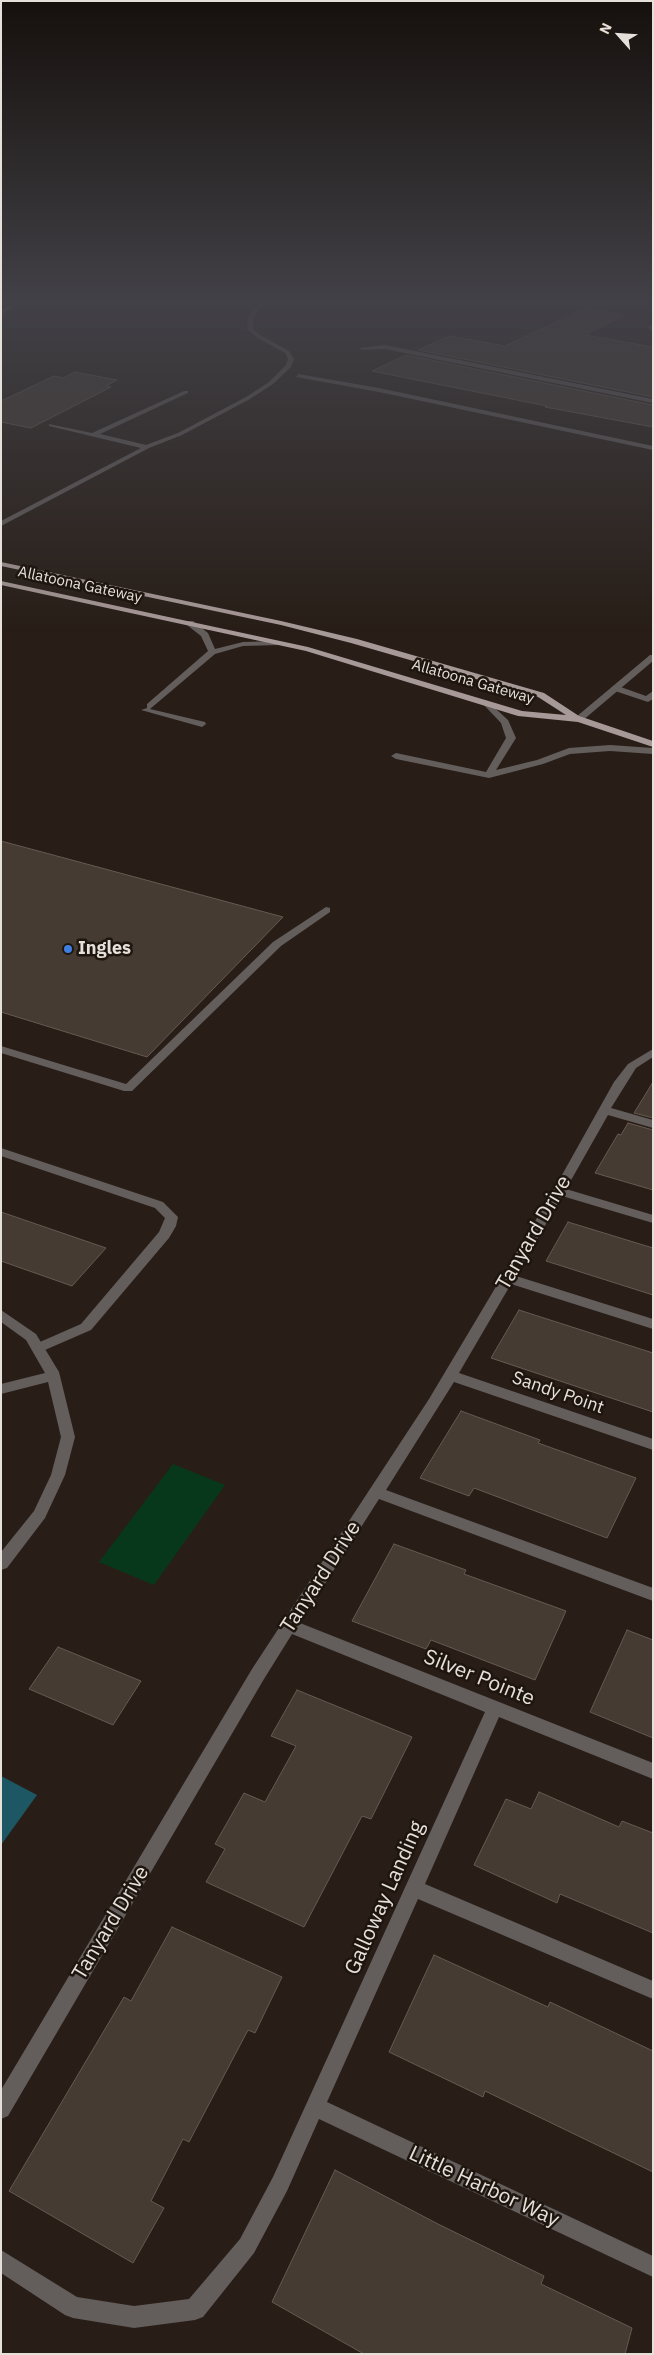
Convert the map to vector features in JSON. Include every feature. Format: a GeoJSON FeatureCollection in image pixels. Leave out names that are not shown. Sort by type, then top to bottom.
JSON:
{"type":"FeatureCollection","features":[{"type":"Feature","properties":{"kind":"main road","name":"Allatoona Gateway"},"geometry":{"type":"LineString","coordinates":[[1,564],[281,623],[422,660],[542,695],[578,719]]}},
{"type":"Feature","properties":{"kind":"main road","name":"Allatoona Gateway"},"geometry":{"type":"LineString","coordinates":[[1,583],[279,642],[380,670],[521,714],[578,719]]}},
{"type":"Feature","properties":{"kind":"main road"},"geometry":{"type":"LineString","coordinates":[[578,719],[653,744]]}},
{"type":"Feature","properties":{"kind":"street"},"geometry":{"type":"LineString","coordinates":[[93,435],[139,414]]}},
{"type":"Feature","properties":{"kind":"street"},"geometry":{"type":"LineString","coordinates":[[1,524],[147,447],[180,434],[218,414]]}},
{"type":"Feature","properties":{"kind":"street"},"geometry":{"type":"LineString","coordinates":[[492,414],[653,448]]}},
{"type":"Feature","properties":{"kind":"street"},"geometry":{"type":"LineString","coordinates":[[51,425],[147,447]]}},
{"type":"Feature","properties":{"kind":"street"},"geometry":{"type":"LineString","coordinates":[[190,623],[205,635],[212,652]]}},
{"type":"Feature","properties":{"kind":"street"},"geometry":{"type":"LineString","coordinates":[[202,724],[148,708],[212,652],[243,644],[279,642]]}},
{"type":"Feature","properties":{"kind":"street"},"geometry":{"type":"LineString","coordinates":[[578,719],[653,657]]}},
{"type":"Feature","properties":{"kind":"street"},"geometry":{"type":"LineString","coordinates":[[615,688],[648,699],[653,694]]}},
{"type":"Feature","properties":{"kind":"street"},"geometry":{"type":"LineString","coordinates":[[486,703],[505,722],[512,738],[489,775]]}},
{"type":"Feature","properties":{"kind":"street"},"geometry":{"type":"LineString","coordinates":[[396,756],[489,775],[540,762],[569,751],[610,748],[653,751]]}},
{"type":"Feature","properties":{"kind":"street"},"geometry":{"type":"LineString","coordinates":[[1,1049],[128,1088],[277,944],[326,910]]}},
{"type":"Feature","properties":{"kind":"street","name":"Tanyard Drive"},"geometry":{"type":"LineString","coordinates":[[1,2109],[258,1674],[450,1375],[559,1191],[620,1082],[632,1066],[651,1052]]}},
{"type":"Feature","properties":{"kind":"street"},"geometry":{"type":"LineString","coordinates":[[604,1110],[653,1124]]}},
{"type":"Feature","properties":{"kind":"street"},"geometry":{"type":"LineString","coordinates":[[1,1152],[154,1203],[172,1217],[170,1226],[164,1235],[86,1327],[38,1348]]}},
{"type":"Feature","properties":{"kind":"street"},"geometry":{"type":"LineString","coordinates":[[559,1191],[653,1219]]}},
{"type":"Feature","properties":{"kind":"street"},"geometry":{"type":"LineString","coordinates":[[507,1278],[653,1324]]}},
{"type":"Feature","properties":{"kind":"street"},"geometry":{"type":"LineString","coordinates":[[1,1315],[31,1337],[54,1376],[68,1437],[58,1475],[40,1514],[1,1564]]}},
{"type":"Feature","properties":{"kind":"street","name":"Sandy Point"},"geometry":{"type":"LineString","coordinates":[[450,1375],[653,1446]]}},
{"type":"Feature","properties":{"kind":"street"},"geometry":{"type":"LineString","coordinates":[[1,1389],[54,1376]]}},
{"type":"Feature","properties":{"kind":"street"},"geometry":{"type":"LineString","coordinates":[[376,1492],[653,1595]]}},
{"type":"Feature","properties":{"kind":"street","name":"Silver Pointe"},"geometry":{"type":"LineString","coordinates":[[289,1626],[653,1771]]}},
{"type":"Feature","properties":{"kind":"street","name":"Galloway Landing"},"geometry":{"type":"LineString","coordinates":[[315,2107],[495,1708]]}},
{"type":"Feature","properties":{"kind":"street"},"geometry":{"type":"LineString","coordinates":[[414,1888],[653,1990]]}},
{"type":"Feature","properties":{"kind":"street"},"geometry":{"type":"LineString","coordinates":[[1,2260],[73,2307],[134,2317],[194,2309],[248,2246],[280,2184],[315,2107]]}},
{"type":"Feature","properties":{"kind":"street","name":"Little Harbor Way"},"geometry":{"type":"LineString","coordinates":[[315,2107],[653,2267]]}},
{"type":"Feature","properties":{"kind":"green space"},"geometry":{"type":"Polygon","coordinates":[[[173,1464],[225,1485],[154,1585],[99,1562],[173,1464]]]}},
{"type":"Feature","properties":{"kind":"water"},"geometry":{"type":"Polygon","coordinates":[[[1,1776],[37,1795],[1,1845],[1,1776]]]}},
{"type":"Feature","properties":{"kind":"building"},"geometry":{"type":"Polygon","coordinates":[[[1,414],[59,414],[31,428],[1,422],[1,414]]]}},
{"type":"Feature","properties":{"kind":"building"},"geometry":{"type":"Polygon","coordinates":[[[582,414],[653,414],[653,427],[582,414]]]}},
{"type":"Feature","properties":{"kind":"building"},"geometry":{"type":"Polygon","coordinates":[[[1,841],[283,917],[147,1057],[1,1012],[1,841]]]}},
{"type":"Feature","properties":{"kind":"building"},"geometry":{"type":"Polygon","coordinates":[[[653,1082],[653,1118],[634,1113],[653,1082]]]}},
{"type":"Feature","properties":{"kind":"building"},"geometry":{"type":"Polygon","coordinates":[[[628,1123],[653,1130],[653,1190],[595,1173],[618,1134],[621,1135],[628,1123]]]}},
{"type":"Feature","properties":{"kind":"building"},"geometry":{"type":"Polygon","coordinates":[[[1,1212],[106,1248],[72,1286],[1,1261],[1,1212]]]}},
{"type":"Feature","properties":{"kind":"building"},"geometry":{"type":"Polygon","coordinates":[[[568,1222],[653,1248],[653,1295],[546,1261],[568,1222]]]}},
{"type":"Feature","properties":{"kind":"building"},"geometry":{"type":"Polygon","coordinates":[[[519,1310],[653,1353],[653,1412],[491,1358],[519,1310]]]}},
{"type":"Feature","properties":{"kind":"building"},"geometry":{"type":"Polygon","coordinates":[[[461,1411],[540,1440],[538,1443],[636,1478],[607,1538],[474,1488],[469,1496],[420,1478],[461,1411]]]}},
{"type":"Feature","properties":{"kind":"building"},"geometry":{"type":"Polygon","coordinates":[[[394,1544],[466,1570],[464,1574],[566,1611],[535,1680],[431,1640],[426,1649],[352,1621],[394,1544]]]}},
{"type":"Feature","properties":{"kind":"building"},"geometry":{"type":"Polygon","coordinates":[[[627,1630],[653,1640],[653,1738],[590,1712],[627,1630]]]}},
{"type":"Feature","properties":{"kind":"building"},"geometry":{"type":"Polygon","coordinates":[[[58,1647],[141,1681],[113,1725],[29,1689],[58,1647]]]}},
{"type":"Feature","properties":{"kind":"building"},"geometry":{"type":"Polygon","coordinates":[[[297,1690],[412,1737],[371,1819],[362,1816],[304,1927],[206,1882],[225,1849],[215,1844],[244,1793],[265,1802],[296,1746],[271,1736],[297,1690]]]}},
{"type":"Feature","properties":{"kind":"building"},"geometry":{"type":"Polygon","coordinates":[[[539,1792],[619,1827],[622,1821],[653,1833],[653,1933],[560,1894],[557,1903],[474,1865],[506,1799],[531,1809],[539,1792]]]}},
{"type":"Feature","properties":{"kind":"building"},"geometry":{"type":"Polygon","coordinates":[[[172,1927],[282,1977],[255,2033],[248,2030],[189,2142],[183,2139],[151,2201],[164,2208],[133,2263],[9,2191],[124,1997],[131,2001],[172,1927]]]}},
{"type":"Feature","properties":{"kind":"building"},"geometry":{"type":"Polygon","coordinates":[[[434,1955],[548,2007],[550,2002],[653,2051],[653,2172],[485,2091],[483,2097],[389,2052],[434,1955]]]}},
{"type":"Feature","properties":{"kind":"building"},"geometry":{"type":"Polygon","coordinates":[[[335,2170],[438,2224],[544,2276],[541,2284],[632,2328],[625,2354],[364,2354],[272,2302],[335,2170]]]}},
{"type":"Feature","properties":{"kind":"place","name":"Ingles"},"geometry":{"type":"Point","coordinates":[68,949]}}]}
